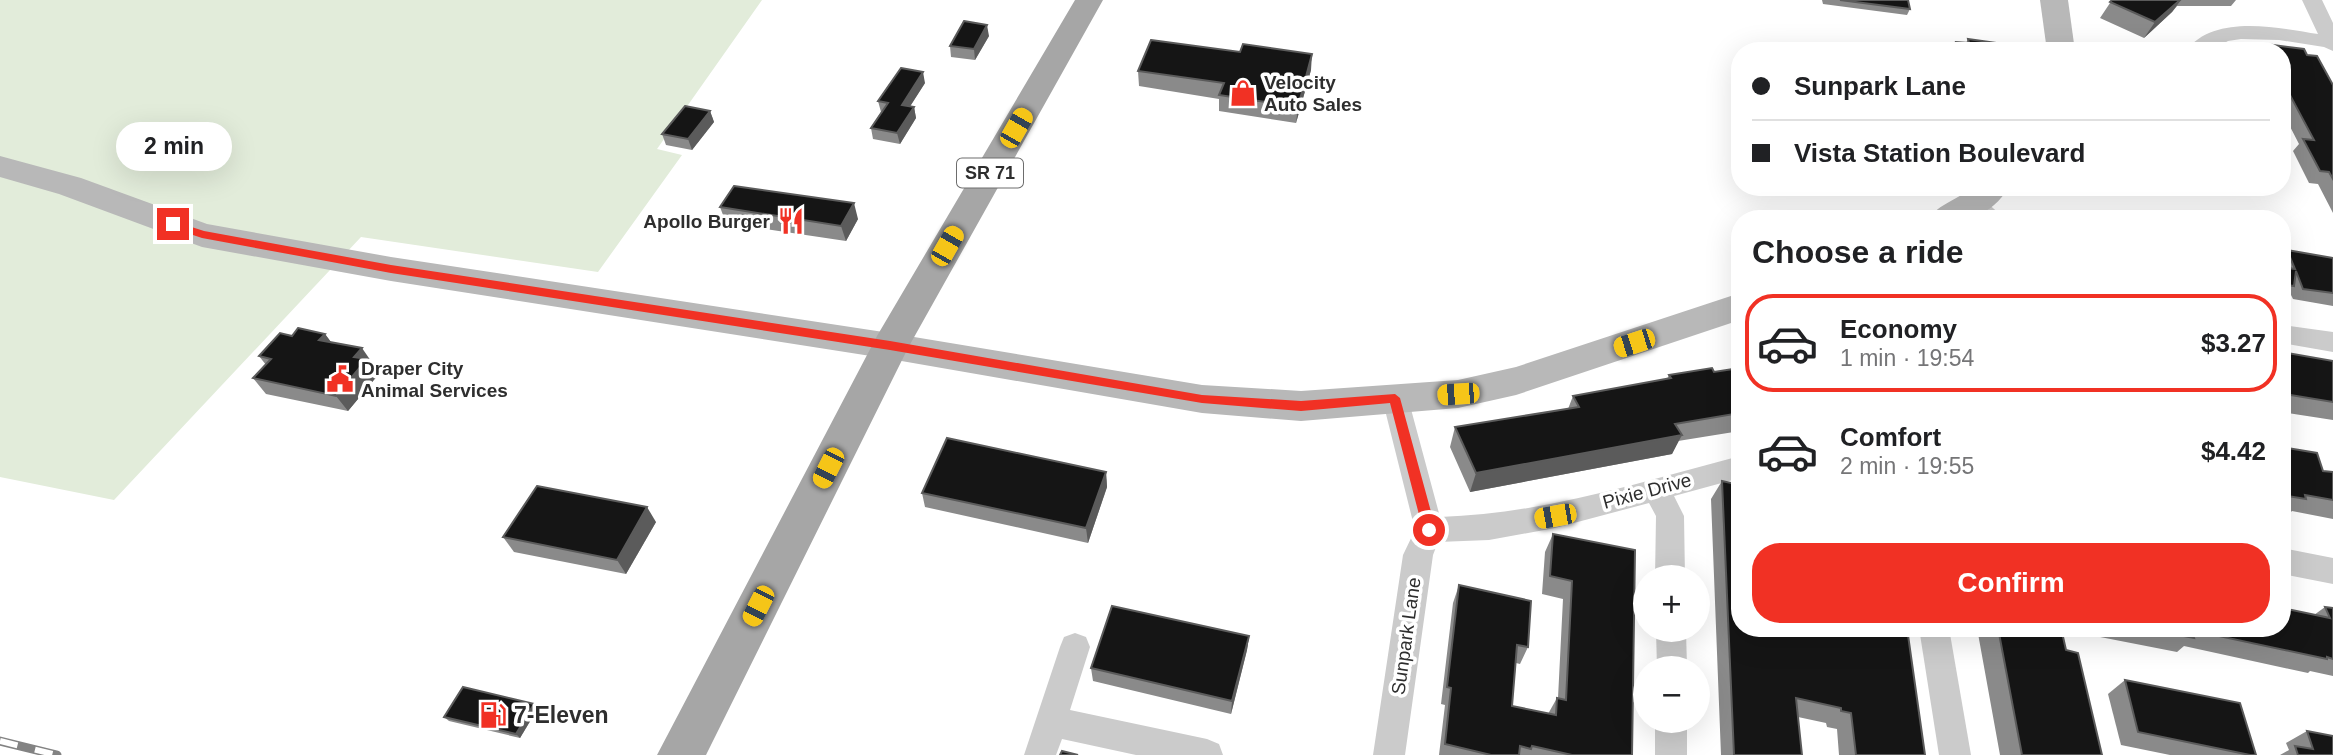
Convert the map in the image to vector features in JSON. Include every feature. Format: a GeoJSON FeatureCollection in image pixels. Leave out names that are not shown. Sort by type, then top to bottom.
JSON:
{"type":"FeatureCollection","features":[{"type":"Feature","properties":{"kind":"main road","name":"SR 71"},"geometry":{"type":"LineString","coordinates":[[681,755],[890,346],[1089,0]]}},
{"type":"Feature","properties":{"kind":"street"},"geometry":{"type":"LineString","coordinates":[[2054,0],[2060,42]]}},
{"type":"Feature","properties":{"kind":"street"},"geometry":{"type":"LineString","coordinates":[[2312,0],[2332,44]]}},
{"type":"Feature","properties":{"kind":"street"},"geometry":{"type":"LineString","coordinates":[[2203,42],[2227,34],[2258,33],[2332,44]]}},
{"type":"Feature","properties":{"kind":"street"},"geometry":{"type":"LineString","coordinates":[[0,166],[70,186],[202,235],[391,269],[890,346],[1202,399],[1301,406],[1458,394],[1516,381],[1731,309]]}},
{"type":"Feature","properties":{"kind":"street"},"geometry":{"type":"LineString","coordinates":[[1969,210],[1987,203]]}},
{"type":"Feature","properties":{"kind":"street"},"geometry":{"type":"LineString","coordinates":[[2291,335],[2333,342]]}},
{"type":"Feature","properties":{"kind":"street"},"geometry":{"type":"LineString","coordinates":[[1395,398],[1429,530]]}},
{"type":"Feature","properties":{"kind":"street","name":"Pixie Drive"},"geometry":{"type":"LineString","coordinates":[[1429,530],[1489,528],[1529,521],[1731,469]]}},
{"type":"Feature","properties":{"kind":"street"},"geometry":{"type":"LineString","coordinates":[[1655,488],[1670,516],[1670,565]]}},
{"type":"Feature","properties":{"kind":"street","name":"Sunpark Lane"},"geometry":{"type":"LineString","coordinates":[[1389,755],[1418,555],[1429,530]]}},
{"type":"Feature","properties":{"kind":"street"},"geometry":{"type":"LineString","coordinates":[[2291,563],[2333,571]]}},
{"type":"Feature","properties":{"kind":"street"},"geometry":{"type":"LineString","coordinates":[[1935,637],[1955,755]]}},
{"type":"Feature","properties":{"kind":"street"},"geometry":{"type":"LineString","coordinates":[[1040,755],[1074,647]]}},
{"type":"Feature","properties":{"kind":"street"},"geometry":{"type":"LineString","coordinates":[[1050,722],[1207,755]]}},
{"type":"Feature","properties":{"kind":"street"},"geometry":{"type":"LineString","coordinates":[[1671,733],[1671,755]]}},
{"type":"Feature","properties":{"kind":"green space"},"geometry":{"type":"Polygon","coordinates":[[[0,0],[762,0],[657,149],[682,155],[598,272],[361,237],[114,500],[0,477],[0,0]]]}},
{"type":"Feature","properties":{"kind":"building"},"geometry":{"type":"Polygon","coordinates":[[[1840,0],[1908,0],[1910,9],[1840,0]]]}},
{"type":"Feature","properties":{"kind":"building"},"geometry":{"type":"Polygon","coordinates":[[[2180,0],[2155,22],[2110,2],[2180,0]]]}},
{"type":"Feature","properties":{"kind":"building"},"geometry":{"type":"Polygon","coordinates":[[[964,21],[987,25],[974,49],[950,46],[964,21]]]}},
{"type":"Feature","properties":{"kind":"building","name":"Velocity Auto Sales"},"geometry":{"type":"Polygon","coordinates":[[[1151,40],[1240,52],[1243,44],[1312,54],[1298,107],[1219,95],[1224,83],[1138,71],[1151,40]]]}},
{"type":"Feature","properties":{"kind":"building"},"geometry":{"type":"Polygon","coordinates":[[[2291,47],[2304,49],[2307,55],[2317,56],[2333,85],[2333,179],[2329,172],[2320,171],[2303,139],[2314,140],[2291,97],[2291,47]]]}},
{"type":"Feature","properties":{"kind":"building"},"geometry":{"type":"Polygon","coordinates":[[[901,68],[923,72],[902,105],[914,107],[897,133],[871,128],[888,103],[878,101],[901,68]]]}},
{"type":"Feature","properties":{"kind":"building"},"geometry":{"type":"Polygon","coordinates":[[[685,106],[710,111],[688,139],[662,134],[685,106]]]}},
{"type":"Feature","properties":{"kind":"building"},"geometry":{"type":"Polygon","coordinates":[[[734,186],[854,203],[841,226],[720,207],[734,186]]]}},
{"type":"Feature","properties":{"kind":"building"},"geometry":{"type":"Polygon","coordinates":[[[2291,251],[2333,258],[2333,293],[2303,289],[2296,271],[2294,286],[2291,286],[2291,268],[2295,269],[2291,251]]]}},
{"type":"Feature","properties":{"kind":"building"},"geometry":{"type":"Polygon","coordinates":[[[298,328],[325,334],[319,340],[362,348],[354,357],[367,359],[336,396],[253,378],[271,359],[259,356],[280,333],[292,336],[298,328]]]}},
{"type":"Feature","properties":{"kind":"building"},"geometry":{"type":"Polygon","coordinates":[[[2291,354],[2333,361],[2333,402],[2291,395],[2291,354]]]}},
{"type":"Feature","properties":{"kind":"building"},"geometry":{"type":"Polygon","coordinates":[[[1712,368],[1714,372],[1731,369],[1731,415],[1675,424],[1682,435],[1476,473],[1455,427],[1579,407],[1573,396],[1671,378],[1669,375],[1712,368]]]}},
{"type":"Feature","properties":{"kind":"building"},"geometry":{"type":"Polygon","coordinates":[[[947,438],[1106,472],[1086,528],[922,493],[947,438]]]}},
{"type":"Feature","properties":{"kind":"building"},"geometry":{"type":"Polygon","coordinates":[[[2291,449],[2317,453],[2323,471],[2333,472],[2333,500],[2305,495],[2306,499],[2291,496],[2291,449]]]}},
{"type":"Feature","properties":{"kind":"building"},"geometry":{"type":"Polygon","coordinates":[[[1722,481],[1731,483],[1731,637],[1908,637],[1925,755],[1856,755],[1851,713],[1841,711],[1841,708],[1796,698],[1802,755],[1734,755],[1722,481]]]}},
{"type":"Feature","properties":{"kind":"building"},"geometry":{"type":"Polygon","coordinates":[[[537,486],[647,507],[617,560],[503,537],[537,486]]]}},
{"type":"Feature","properties":{"kind":"building"},"geometry":{"type":"Polygon","coordinates":[[[1553,534],[1635,550],[1632,755],[1572,755],[1520,746],[1519,755],[1491,755],[1445,744],[1451,688],[1447,687],[1459,585],[1531,601],[1528,647],[1517,645],[1512,706],[1556,715],[1557,698],[1566,700],[1572,581],[1550,576],[1553,534]]]}},
{"type":"Feature","properties":{"kind":"building"},"geometry":{"type":"Polygon","coordinates":[[[1112,606],[1249,636],[1232,701],[1091,668],[1112,606]]]}},
{"type":"Feature","properties":{"kind":"building"},"geometry":{"type":"Polygon","coordinates":[[[2325,607],[2333,608],[2333,659],[2224,637],[2291,637],[2291,610],[2330,618],[2325,607]]]}},
{"type":"Feature","properties":{"kind":"building"},"geometry":{"type":"Polygon","coordinates":[[[2000,637],[2063,637],[2066,650],[2078,653],[2102,755],[2022,755],[2000,637]]]}},
{"type":"Feature","properties":{"kind":"building"},"geometry":{"type":"Polygon","coordinates":[[[2125,680],[2240,703],[2256,755],[2138,732],[2125,680]]]}},
{"type":"Feature","properties":{"kind":"building","name":"7-Eleven"},"geometry":{"type":"Polygon","coordinates":[[[463,687],[534,704],[516,734],[444,717],[463,687]]]}},
{"type":"Feature","properties":{"kind":"building"},"geometry":{"type":"Polygon","coordinates":[[[2307,731],[2333,736],[2333,755],[2298,755],[2295,746],[2313,749],[2307,731]]]}},
{"type":"Feature","properties":{"kind":"building"},"geometry":{"type":"Polygon","coordinates":[[[1062,751],[1078,755],[1060,755],[1062,751]]]}},
{"type":"Feature","properties":{"kind":"railway"},"geometry":{"type":"LineString","coordinates":[[0,741],[57,755]]}},
{"type":"Feature","properties":{"kind":"place","name":"Velocity Auto Sales"},"geometry":{"type":"Point","coordinates":[1243,93]}},
{"type":"Feature","properties":{"kind":"place","name":"Apollo Burger"},"geometry":{"type":"Point","coordinates":[791,221]}},
{"type":"Feature","properties":{"kind":"place","name":"Draper City Animal Services"},"geometry":{"type":"Point","coordinates":[340,379]}},
{"type":"Feature","properties":{"kind":"place","name":"7-Eleven"},"geometry":{"type":"Point","coordinates":[493,715]}},
{"type":"Feature","properties":{"kind":"route"},"geometry":{"type":"LineString","coordinates":[[173,224],[202,235],[391,269],[890,346],[1202,399],[1301,406],[1395,398],[1429,530]]}}]}
